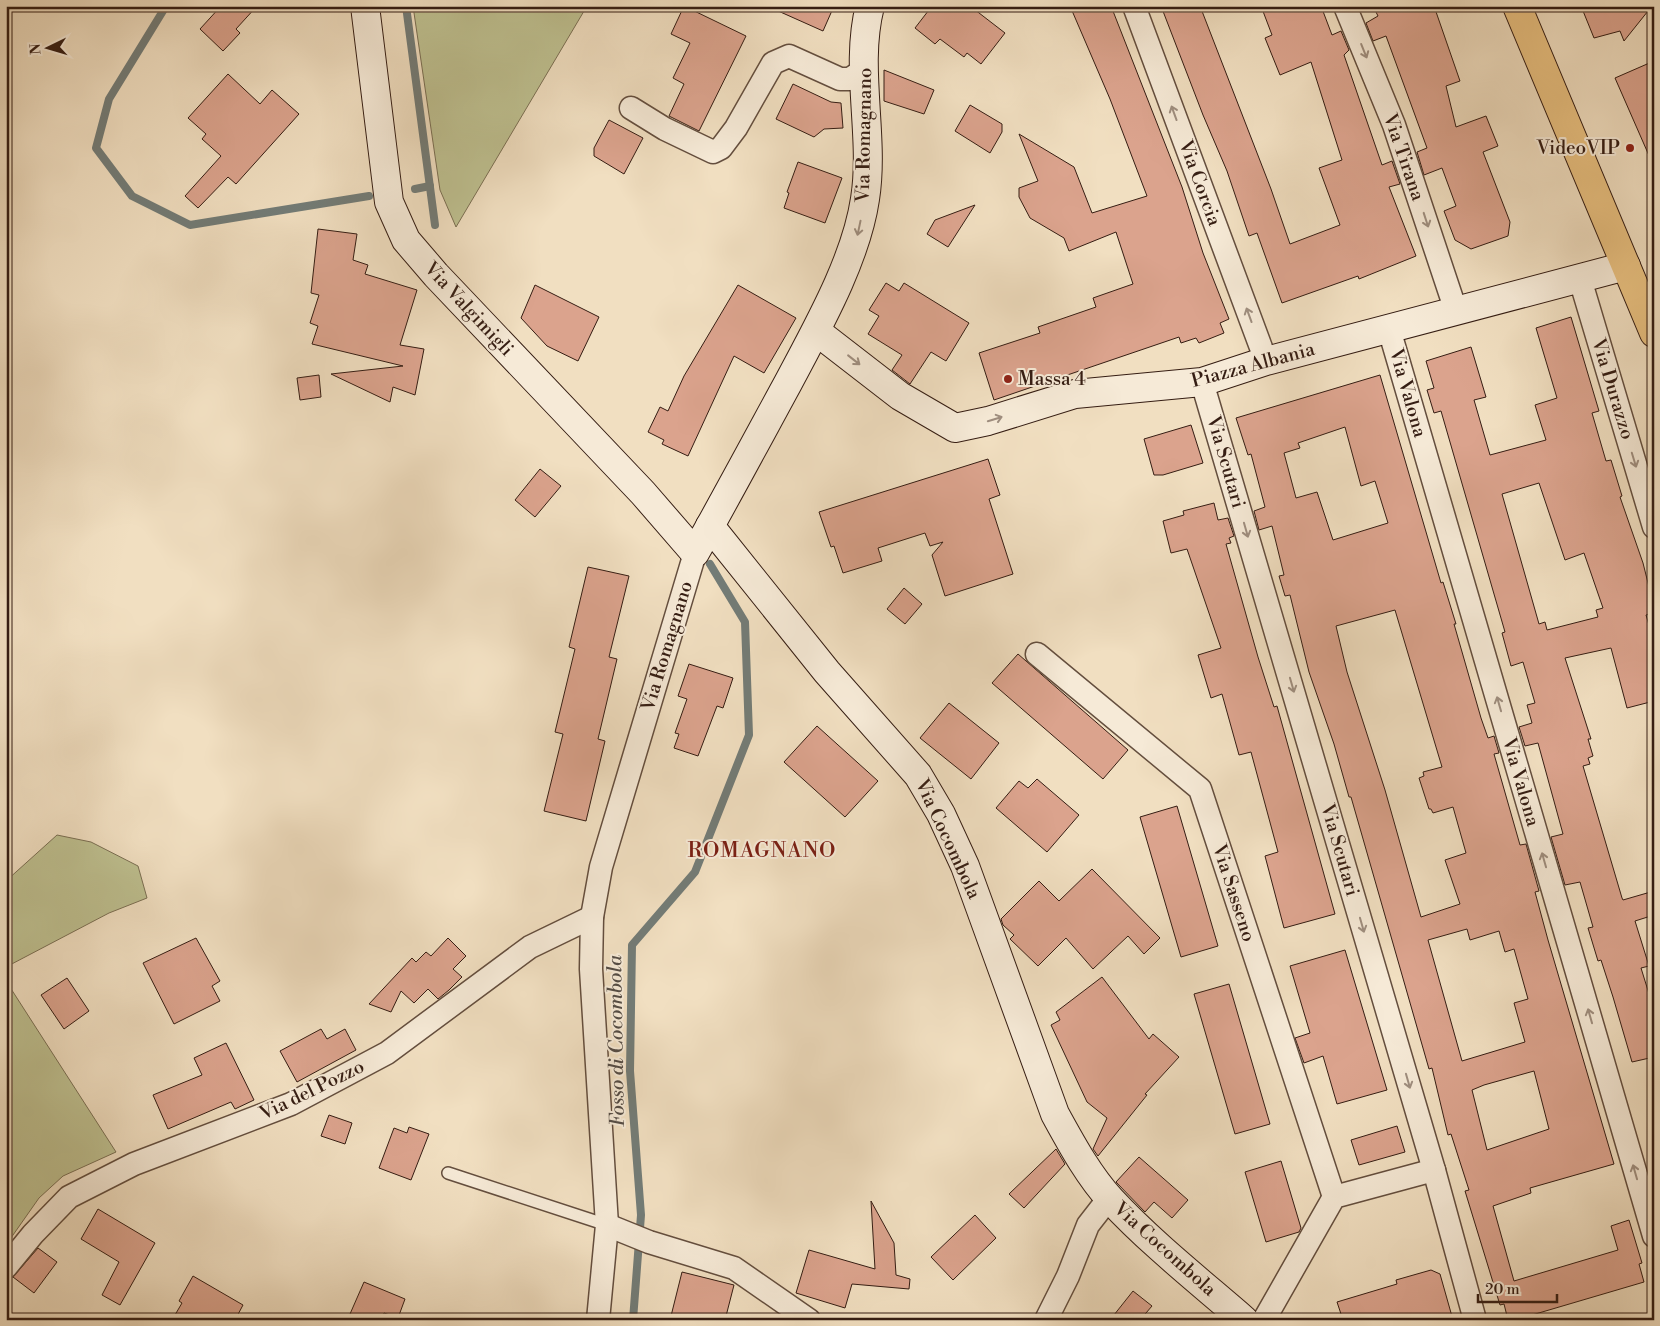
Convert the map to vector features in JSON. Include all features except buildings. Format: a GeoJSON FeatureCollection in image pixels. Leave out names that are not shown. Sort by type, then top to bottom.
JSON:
{"type":"FeatureCollection","features":[{"type":"Feature","properties":{"kind":"main road"},"geometry":{"type":"LineString","coordinates":[[1517,6],[1654,333]]}},
{"type":"Feature","properties":{"kind":"street","name":"Via Valgimigli"},"geometry":{"type":"LineString","coordinates":[[365,6],[389,202],[406,240],[436,275],[643,493],[695,553]]}},
{"type":"Feature","properties":{"kind":"street","name":"Via Romagnano"},"geometry":{"type":"LineString","coordinates":[[598,1320],[614,1228],[591,969],[592,917],[601,866],[695,553],[816,331],[857,237],[866,197],[866,69],[864,28],[870,6]]}},
{"type":"Feature","properties":{"kind":"street","name":"Via Corcia"},"geometry":{"type":"LineString","coordinates":[[1134,6],[1266,361]]}},
{"type":"Feature","properties":{"kind":"street","name":"Via Tirana"},"geometry":{"type":"LineString","coordinates":[[1345,6],[1394,125],[1456,311]]}},
{"type":"Feature","properties":{"kind":"street"},"geometry":{"type":"LineString","coordinates":[[631,108],[666,129],[713,152],[721,148],[736,128],[773,63],[789,56],[840,79],[850,79],[866,69]]}},
{"type":"Feature","properties":{"kind":"street","name":"Piazza Albania"},"geometry":{"type":"LineString","coordinates":[[816,331],[900,396],[955,428],[988,421],[1075,394],[1202,382],[1266,361],[1626,266]]}},
{"type":"Feature","properties":{"kind":"street","name":"Via Durazzo"},"geometry":{"type":"LineString","coordinates":[[1580,279],[1654,527]]}},
{"type":"Feature","properties":{"kind":"street","name":"Via Valona"},"geometry":{"type":"LineString","coordinates":[[1389,329],[1654,1236]]}},
{"type":"Feature","properties":{"kind":"street","name":"Via Scutari"},"geometry":{"type":"LineString","coordinates":[[1202,382],[1434,1170],[1475,1320]]}},
{"type":"Feature","properties":{"kind":"street","name":"Via Cocombola"},"geometry":{"type":"LineString","coordinates":[[710,526],[826,672],[918,774],[941,814],[965,866],[1055,1114],[1074,1149],[1110,1198],[1244,1320]]}},
{"type":"Feature","properties":{"kind":"street","name":"Via Sasseno"},"geometry":{"type":"LineString","coordinates":[[1037,654],[1200,789],[1334,1197]]}},
{"type":"Feature","properties":{"kind":"street","name":"Via del Pozzo"},"geometry":{"type":"LineString","coordinates":[[6,1267],[33,1234],[69,1197],[134,1164],[291,1104],[387,1053],[530,947],[592,917]]}},
{"type":"Feature","properties":{"kind":"street"},"geometry":{"type":"LineString","coordinates":[[1264,1320],[1334,1197],[1434,1170]]}},
{"type":"Feature","properties":{"kind":"street","name":"Via Cocombola"},"geometry":{"type":"LineString","coordinates":[[1046,1320],[1068,1276],[1088,1225],[1110,1198]]}},
{"type":"Feature","properties":{"kind":"street"},"geometry":{"type":"LineString","coordinates":[[614,1228],[649,1242],[734,1268],[809,1320]]}},
{"type":"Feature","properties":{"kind":"lane"},"geometry":{"type":"LineString","coordinates":[[448,1173],[614,1228]]}},
{"type":"Feature","properties":{"kind":"green space"},"geometry":{"type":"Polygon","coordinates":[[[413,6],[587,6],[456,227],[440,190],[413,6]]]}},
{"type":"Feature","properties":{"kind":"green space"},"geometry":{"type":"Polygon","coordinates":[[[57,835],[91,842],[138,866],[147,898],[109,913],[6,967],[6,881],[57,835]]]}},
{"type":"Feature","properties":{"kind":"green space"},"geometry":{"type":"Polygon","coordinates":[[[6,981],[116,1152],[63,1176],[39,1198],[6,1245],[6,981]]]}},
{"type":"Feature","properties":{"kind":"waterway"},"geometry":{"type":"LineString","coordinates":[[166,6],[109,99],[96,148],[132,196],[190,225],[369,196]]}},
{"type":"Feature","properties":{"kind":"waterway","name":"Fosso di Cocombola"},"geometry":{"type":"LineString","coordinates":[[406,6],[435,225]]}},
{"type":"Feature","properties":{"kind":"waterway"},"geometry":{"type":"LineString","coordinates":[[415,189],[430,186]]}},
{"type":"Feature","properties":{"kind":"waterway","name":"Fosso di Cocombola"},"geometry":{"type":"LineString","coordinates":[[633,1320],[641,1215],[630,1071],[632,945],[695,872],[749,735],[745,622],[710,564]]}},
{"type":"Feature","properties":{"kind":"place","name":"VideoVIP"},"geometry":{"type":"Point","coordinates":[1630,148]}},
{"type":"Feature","properties":{"kind":"place","name":"Massa 4"},"geometry":{"type":"Point","coordinates":[1008,379]}},
{"type":"Feature","properties":{"kind":"district","name":"ROMAGNANO"},"geometry":{"type":"Point","coordinates":[762,851]}}]}
